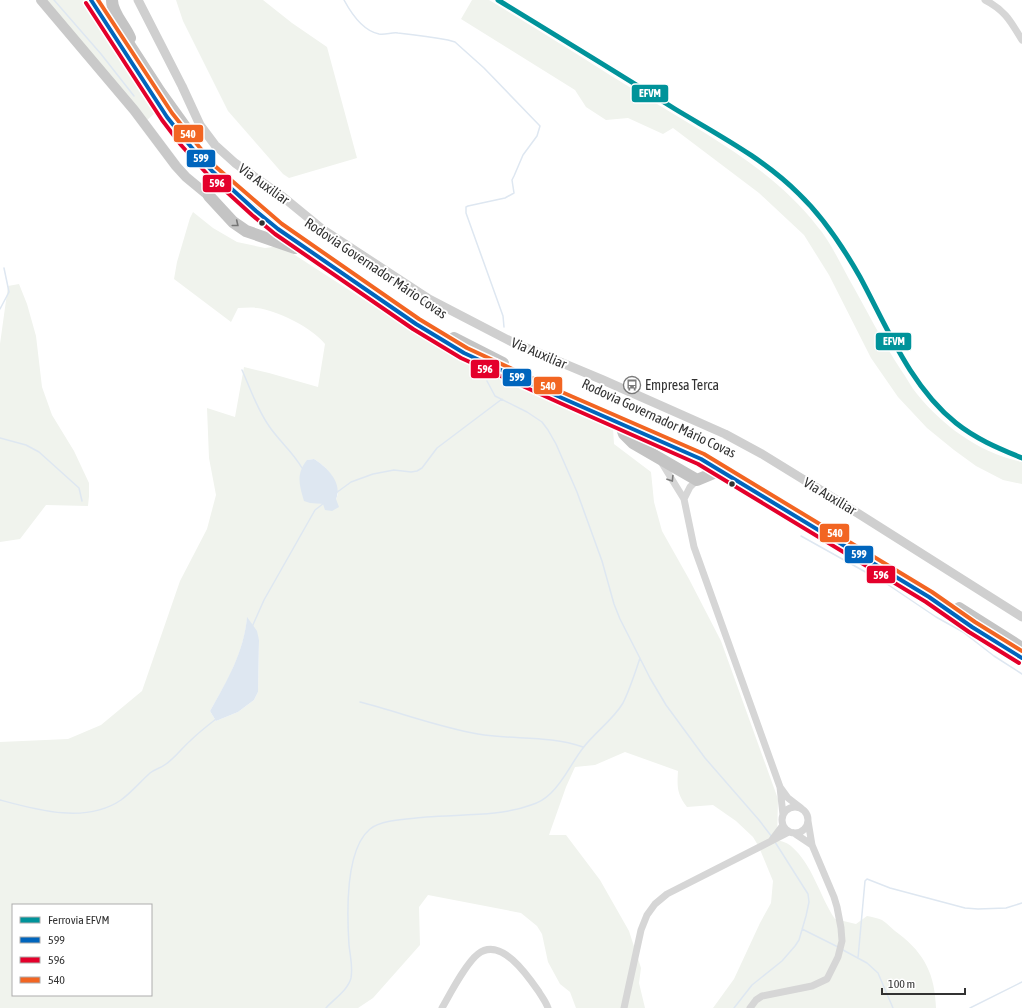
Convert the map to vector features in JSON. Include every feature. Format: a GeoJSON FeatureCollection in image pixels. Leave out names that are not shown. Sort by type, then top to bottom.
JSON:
{"type":"FeatureCollection","features":[{"type":"Feature","properties":{"kind":"highway","name":"Rodovia Governador Mário Covas"},"geometry":{"type":"LineString","coordinates":[[91,0],[167,117],[201,159],[256,211],[322,261],[416,324],[464,354],[701,459],[721,470],[929,597],[972,627],[1022,658]]}},
{"type":"Feature","properties":{"kind":"highway","name":"Rodovia Governador Mário Covas"},"geometry":{"type":"LineString","coordinates":[[100,0],[160,92],[189,132],[239,186],[286,225],[424,320],[467,346],[680,440],[726,464],[1022,648]]}},
{"type":"Feature","properties":{"kind":"highway"},"geometry":{"type":"LineString","coordinates":[[112,0],[114,11],[128,33],[137,56]]}},
{"type":"Feature","properties":{"kind":"highway"},"geometry":{"type":"LineString","coordinates":[[209,196],[216,197],[223,194],[226,183]]}},
{"type":"Feature","properties":{"kind":"highway"},"geometry":{"type":"LineString","coordinates":[[209,196],[233,222],[246,231],[286,244],[322,261]]}},
{"type":"Feature","properties":{"kind":"highway"},"geometry":{"type":"LineString","coordinates":[[620,423],[624,434],[633,443],[697,480],[721,470]]}},
{"type":"Feature","properties":{"kind":"main road"},"geometry":{"type":"LineString","coordinates":[[41,0],[134,110],[176,166],[186,177],[209,196]]}},
{"type":"Feature","properties":{"kind":"street","name":"Via Auxiliar"},"geometry":{"type":"LineString","coordinates":[[138,0],[182,86],[200,125],[214,145],[235,163],[283,197],[322,229],[429,299],[512,342],[603,380],[731,437],[840,502],[1022,617]]}},
{"type":"Feature","properties":{"kind":"street"},"geometry":{"type":"LineString","coordinates":[[986,0],[997,6],[1004,13],[1022,40]]}},
{"type":"Feature","properties":{"kind":"street"},"geometry":{"type":"LineString","coordinates":[[659,459],[684,499],[692,540],[780,787],[783,825],[785,829],[812,845]]}},
{"type":"Feature","properties":{"kind":"street"},"geometry":{"type":"LineString","coordinates":[[684,499],[686,493],[697,480]]}},
{"type":"Feature","properties":{"kind":"street"},"geometry":{"type":"LineString","coordinates":[[750,1008],[756,1000],[762,996],[812,986],[827,979],[838,957],[842,941],[837,907],[812,845],[807,816],[804,811],[788,798],[780,787]]}},
{"type":"Feature","properties":{"kind":"street"},"geometry":{"type":"LineString","coordinates":[[783,815],[790,808],[800,808],[804,811]]}},
{"type":"Feature","properties":{"kind":"street"},"geometry":{"type":"LineString","coordinates":[[624,1008],[641,930],[647,915],[655,904],[667,894],[771,841],[804,830],[808,821]]}},
{"type":"Feature","properties":{"kind":"street"},"geometry":{"type":"LineString","coordinates":[[771,841],[783,825]]}},
{"type":"Feature","properties":{"kind":"street"},"geometry":{"type":"LineString","coordinates":[[442,1008],[473,959],[478,954],[487,950],[497,951],[514,960],[534,985],[548,1008]]}},
{"type":"Feature","properties":{"kind":"shaded area"},"geometry":{"type":"Polygon","coordinates":[[[47,0],[85,0],[155,113],[146,121],[47,0]]]}},
{"type":"Feature","properties":{"kind":"shaded area"},"geometry":{"type":"Polygon","coordinates":[[[176,0],[263,0],[292,23],[327,47],[357,158],[289,178],[283,174],[228,111],[183,21],[176,0]]]}},
{"type":"Feature","properties":{"kind":"shaded area"},"geometry":{"type":"Polygon","coordinates":[[[472,0],[489,0],[714,139],[759,169],[780,187],[799,205],[826,238],[887,348],[917,394],[951,428],[964,437],[992,452],[1022,462],[1022,484],[1003,480],[976,466],[927,428],[898,397],[871,358],[829,275],[804,235],[759,193],[673,128],[663,134],[628,118],[606,120],[586,107],[575,90],[461,19],[472,0]]]}},
{"type":"Feature","properties":{"kind":"shaded area"},"geometry":{"type":"Polygon","coordinates":[[[193,212],[213,228],[237,242],[265,248],[281,246],[417,334],[613,428],[614,444],[651,472],[654,502],[662,531],[721,641],[778,799],[777,840],[790,845],[805,862],[835,919],[856,924],[867,916],[880,919],[916,949],[931,975],[936,1008],[713,1008],[734,979],[771,903],[773,881],[759,847],[753,837],[736,821],[713,805],[687,807],[678,790],[678,771],[625,752],[595,765],[575,767],[566,787],[549,835],[566,835],[600,880],[629,931],[641,968],[639,983],[645,1008],[576,1008],[570,992],[560,984],[548,962],[542,934],[537,926],[521,913],[428,895],[419,907],[420,945],[373,998],[358,1008],[0,1008],[0,742],[68,739],[101,725],[142,691],[180,581],[207,529],[216,495],[209,458],[207,408],[235,417],[244,367],[318,387],[325,344],[319,338],[294,321],[265,309],[238,308],[231,322],[174,279],[177,262],[193,212]],[[314,459],[307,460],[317,503],[323,504],[336,499],[338,494],[330,474],[324,466],[314,459]],[[247,618],[242,643],[234,666],[210,711],[216,721],[238,712],[254,700],[258,692],[259,640],[247,618]]]}},
{"type":"Feature","properties":{"kind":"shaded area"},"geometry":{"type":"Polygon","coordinates":[[[19,284],[27,304],[36,336],[42,387],[52,415],[74,451],[89,483],[89,496],[88,506],[46,505],[20,539],[0,542],[0,344],[8,286],[19,284]]]}},
{"type":"Feature","properties":{"kind":"shaded area"},"geometry":{"type":"Polygon","coordinates":[[[314,459],[329,471],[336,481],[338,493],[336,499],[339,507],[332,511],[325,510],[323,504],[304,501],[300,484],[301,470],[307,460],[314,459]]]}},
{"type":"Feature","properties":{"kind":"shaded area"},"geometry":{"type":"Polygon","coordinates":[[[247,617],[257,631],[259,640],[258,692],[254,700],[238,712],[216,721],[210,711],[234,666],[242,642],[247,617]]]}},
{"type":"Feature","properties":{"kind":"waterway"},"geometry":{"type":"LineString","coordinates":[[54,0],[101,54],[134,96]]}},
{"type":"Feature","properties":{"kind":"waterway"},"geometry":{"type":"LineString","coordinates":[[344,0],[358,21],[373,32],[379,34],[396,33],[455,42],[484,68],[540,126],[537,136],[523,155],[512,180],[514,193],[505,198],[466,207],[466,213],[503,316],[504,327]]}},
{"type":"Feature","properties":{"kind":"waterway"},"geometry":{"type":"LineString","coordinates":[[0,309],[9,292],[4,268]]}},
{"type":"Feature","properties":{"kind":"waterway"},"geometry":{"type":"LineString","coordinates":[[242,370],[257,406],[273,431],[302,468]]}},
{"type":"Feature","properties":{"kind":"waterway"},"geometry":{"type":"LineString","coordinates":[[487,381],[495,396],[527,412],[542,422],[548,430],[556,444],[577,492],[602,561],[614,604],[620,619],[650,678],[666,705],[705,758],[772,837]]}},
{"type":"Feature","properties":{"kind":"waterway"},"geometry":{"type":"LineString","coordinates":[[336,493],[351,482],[373,474],[394,470],[411,472],[417,471],[422,468],[437,448],[502,399]]}},
{"type":"Feature","properties":{"kind":"waterway"},"geometry":{"type":"LineString","coordinates":[[0,438],[26,445],[39,452],[79,488],[82,501]]}},
{"type":"Feature","properties":{"kind":"waterway"},"geometry":{"type":"LineString","coordinates":[[252,627],[264,600],[315,510],[324,503]]}},
{"type":"Feature","properties":{"kind":"waterway"},"geometry":{"type":"LineString","coordinates":[[801,536],[887,584],[936,617],[963,632],[994,656],[1022,674]]}},
{"type":"Feature","properties":{"kind":"waterway"},"geometry":{"type":"LineString","coordinates":[[326,1008],[344,990],[352,974],[348,917],[349,883],[356,852],[362,839],[370,829],[381,823],[396,820],[506,812],[519,809],[542,800],[556,788],[583,748],[619,709],[628,692],[640,658]]}},
{"type":"Feature","properties":{"kind":"waterway"},"geometry":{"type":"LineString","coordinates":[[360,702],[463,731],[491,736],[544,739],[570,743],[583,747]]}},
{"type":"Feature","properties":{"kind":"waterway"},"geometry":{"type":"LineString","coordinates":[[0,800],[30,808],[61,813],[93,812],[107,807],[121,800],[150,773],[169,762],[196,735],[216,719]]}},
{"type":"Feature","properties":{"kind":"waterway"},"geometry":{"type":"LineString","coordinates":[[734,1008],[752,985],[782,961],[795,946],[799,940],[806,916],[809,902],[808,894],[775,842]]}},
{"type":"Feature","properties":{"kind":"waterway"},"geometry":{"type":"LineString","coordinates":[[858,958],[865,881],[867,879],[890,888],[965,908],[1006,908],[1022,903]]}},
{"type":"Feature","properties":{"kind":"waterway"},"geometry":{"type":"LineString","coordinates":[[802,929],[838,947]]}},
{"type":"Feature","properties":{"kind":"waterway"},"geometry":{"type":"LineString","coordinates":[[843,950],[867,963],[878,973],[893,1008]]}},
{"type":"Feature","properties":{"kind":"waterway"},"geometry":{"type":"LineString","coordinates":[[970,1008],[1022,982]]}},
{"type":"Feature","properties":{"kind":"rail line","name":"EFVM"},"geometry":{"type":"LineString","coordinates":[[498,0],[740,148],[785,181],[817,213],[840,244],[860,277],[901,355],[925,392],[956,423],[971,434],[1004,451],[1022,458]]}},
{"type":"Feature","properties":{"kind":"transit line","name":"599"},"geometry":{"type":"LineString","coordinates":[[91,0],[167,117],[186,141],[212,171],[278,229],[416,324],[464,353],[701,459],[929,597],[972,627],[1022,658]]}},
{"type":"Feature","properties":{"kind":"transit line","name":"540"},"geometry":{"type":"LineString","coordinates":[[98,0],[172,113],[191,137],[216,167],[282,224],[419,319],[467,348],[564,393],[704,454],[932,592],[975,622],[1022,651]]}},
{"type":"Feature","properties":{"kind":"transit line","name":"596"},"geometry":{"type":"LineString","coordinates":[[86,3],[162,120],[181,145],[208,175],[275,234],[413,329],[461,358],[698,464],[926,602],[969,632],[1019,663]]}},
{"type":"Feature","properties":{"kind":"place","name":"Empresa Terca"},"geometry":{"type":"Point","coordinates":[632,385]}}]}
